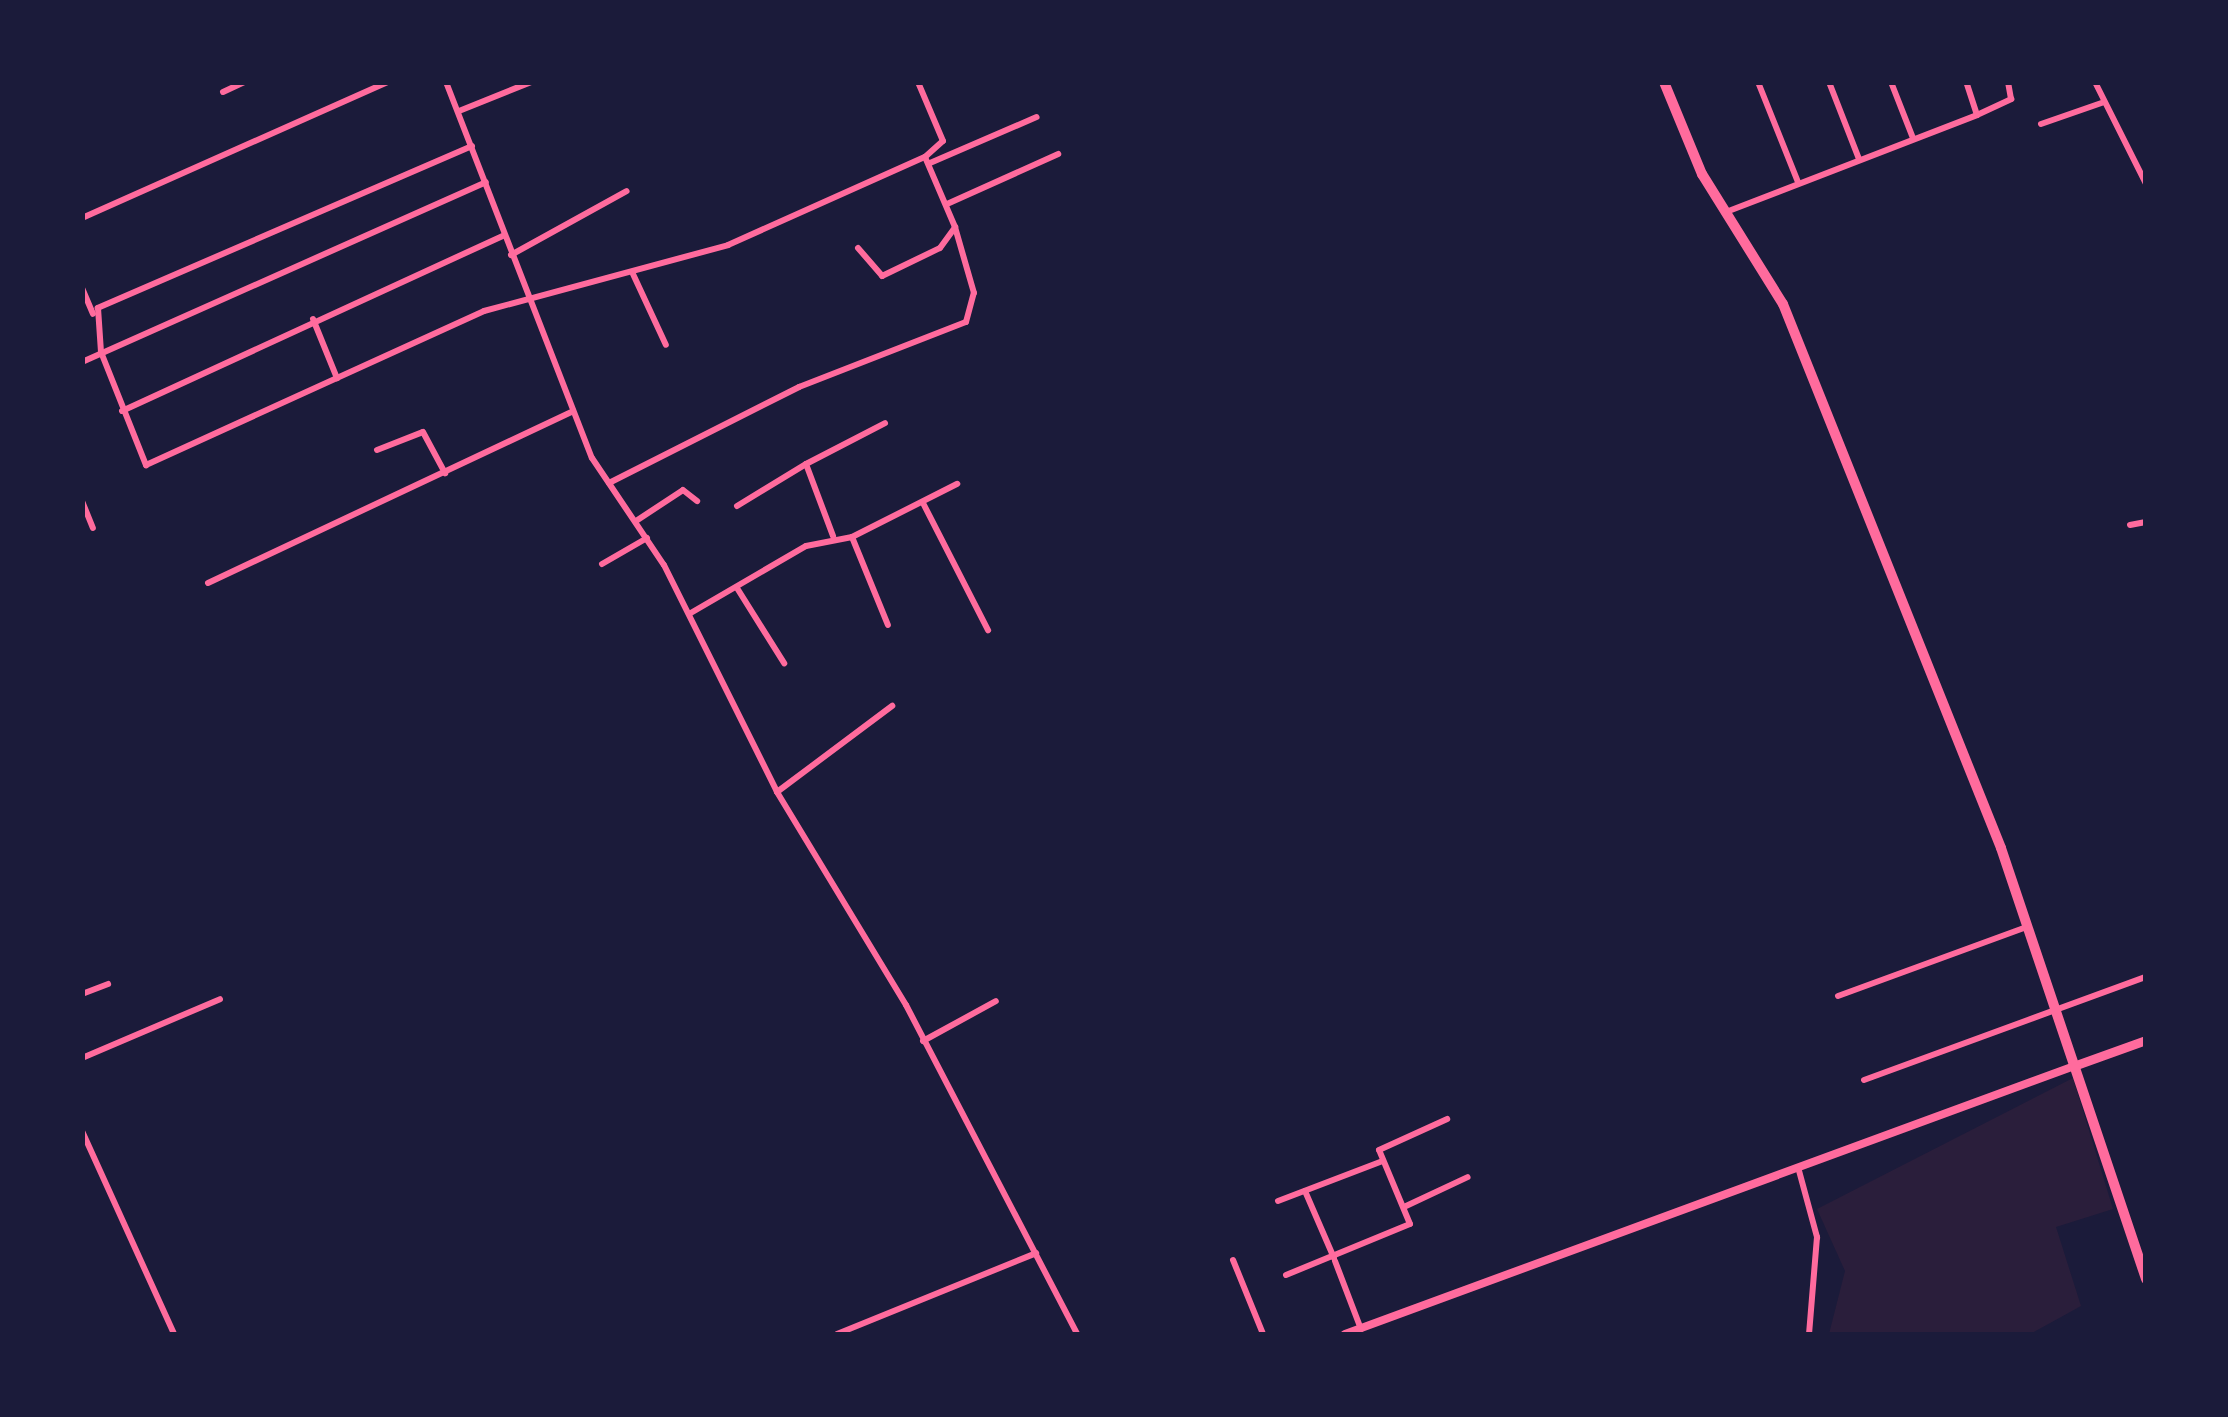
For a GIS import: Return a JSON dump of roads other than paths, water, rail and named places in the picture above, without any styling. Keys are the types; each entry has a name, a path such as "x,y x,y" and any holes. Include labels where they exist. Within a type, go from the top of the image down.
{"highway":[{"path":"1664,82 1726,212 1783,304 2030,925 2113,1167 2146,1279"}],"main road":[{"path":"2079,1064 2146,1040"}],"street":[{"path":"223,92 244,82"},
{"path":"82,218 388,82"},
{"path":"446,82 571,412 609,483 648,538 777,792 923,1041 1077,1334"},
{"path":"460,111 531,82"},
{"path":"918,82 943,142 928,160"},
{"path":"1758,82 1798,182"},
{"path":"1829,82 1859,159"},
{"path":"1890,82 1913,138"},
{"path":"1966,82 1977,115"},
{"path":"1726,212 2012,99 2008,82"},
{"path":"2096,82 2146,184"},
{"path":"2041,124 2104,102"},
{"path":"82,288 94,314 101,352 122,410 151,466 341,376 530,300 728,245 1037,117"},
{"path":"94,314 472,146"},
{"path":"947,204 1058,154"},
{"path":"609,483 799,387 966,322 974,293 947,204 928,160"},
{"path":"82,362 486,182"},
{"path":"511,255 627,191"},
{"path":"858,248 882,276 940,248 955,228"},
{"path":"122,410 317,317 503,236"},
{"path":"633,273 666,345"},
{"path":"317,317 341,376"},
{"path":"208,583 571,412"},
{"path":"738,506 806,464 885,423"},
{"path":"377,450 422,432 445,473"},
{"path":"806,464 833,536"},
{"path":"689,614 833,536 852,538 957,484"},
{"path":"636,522 683,490 696,501"},
{"path":"82,502 94,528"},
{"path":"923,503 988,630"},
{"path":"2130,525 2146,522"},
{"path":"602,564 648,538"},
{"path":"852,538 888,625"},
{"path":"737,588 784,663"},
{"path":"777,792 892,706"},
{"path":"1838,996 2030,925"},
{"path":"1864,1080 2146,977"},
{"path":"82,994 108,984"},
{"path":"82,1058 220,999"},
{"path":"923,1041 996,1001"},
{"path":"1306,1191 1335,1260 1354,1332 2079,1064"},
{"path":"1286,1276 1335,1260 1410,1224 1406,1206 1383,1161 1383,1147 1446,1120"},
{"path":"82,1132 174,1334"},
{"path":"1278,1201 1383,1161"},
{"path":"1795,1169 1817,1237 1810,1334"},
{"path":"1406,1206 1468,1177"},
{"path":"838,1334 1036,1253"},
{"path":"1233,1260 1263,1334"}]}
